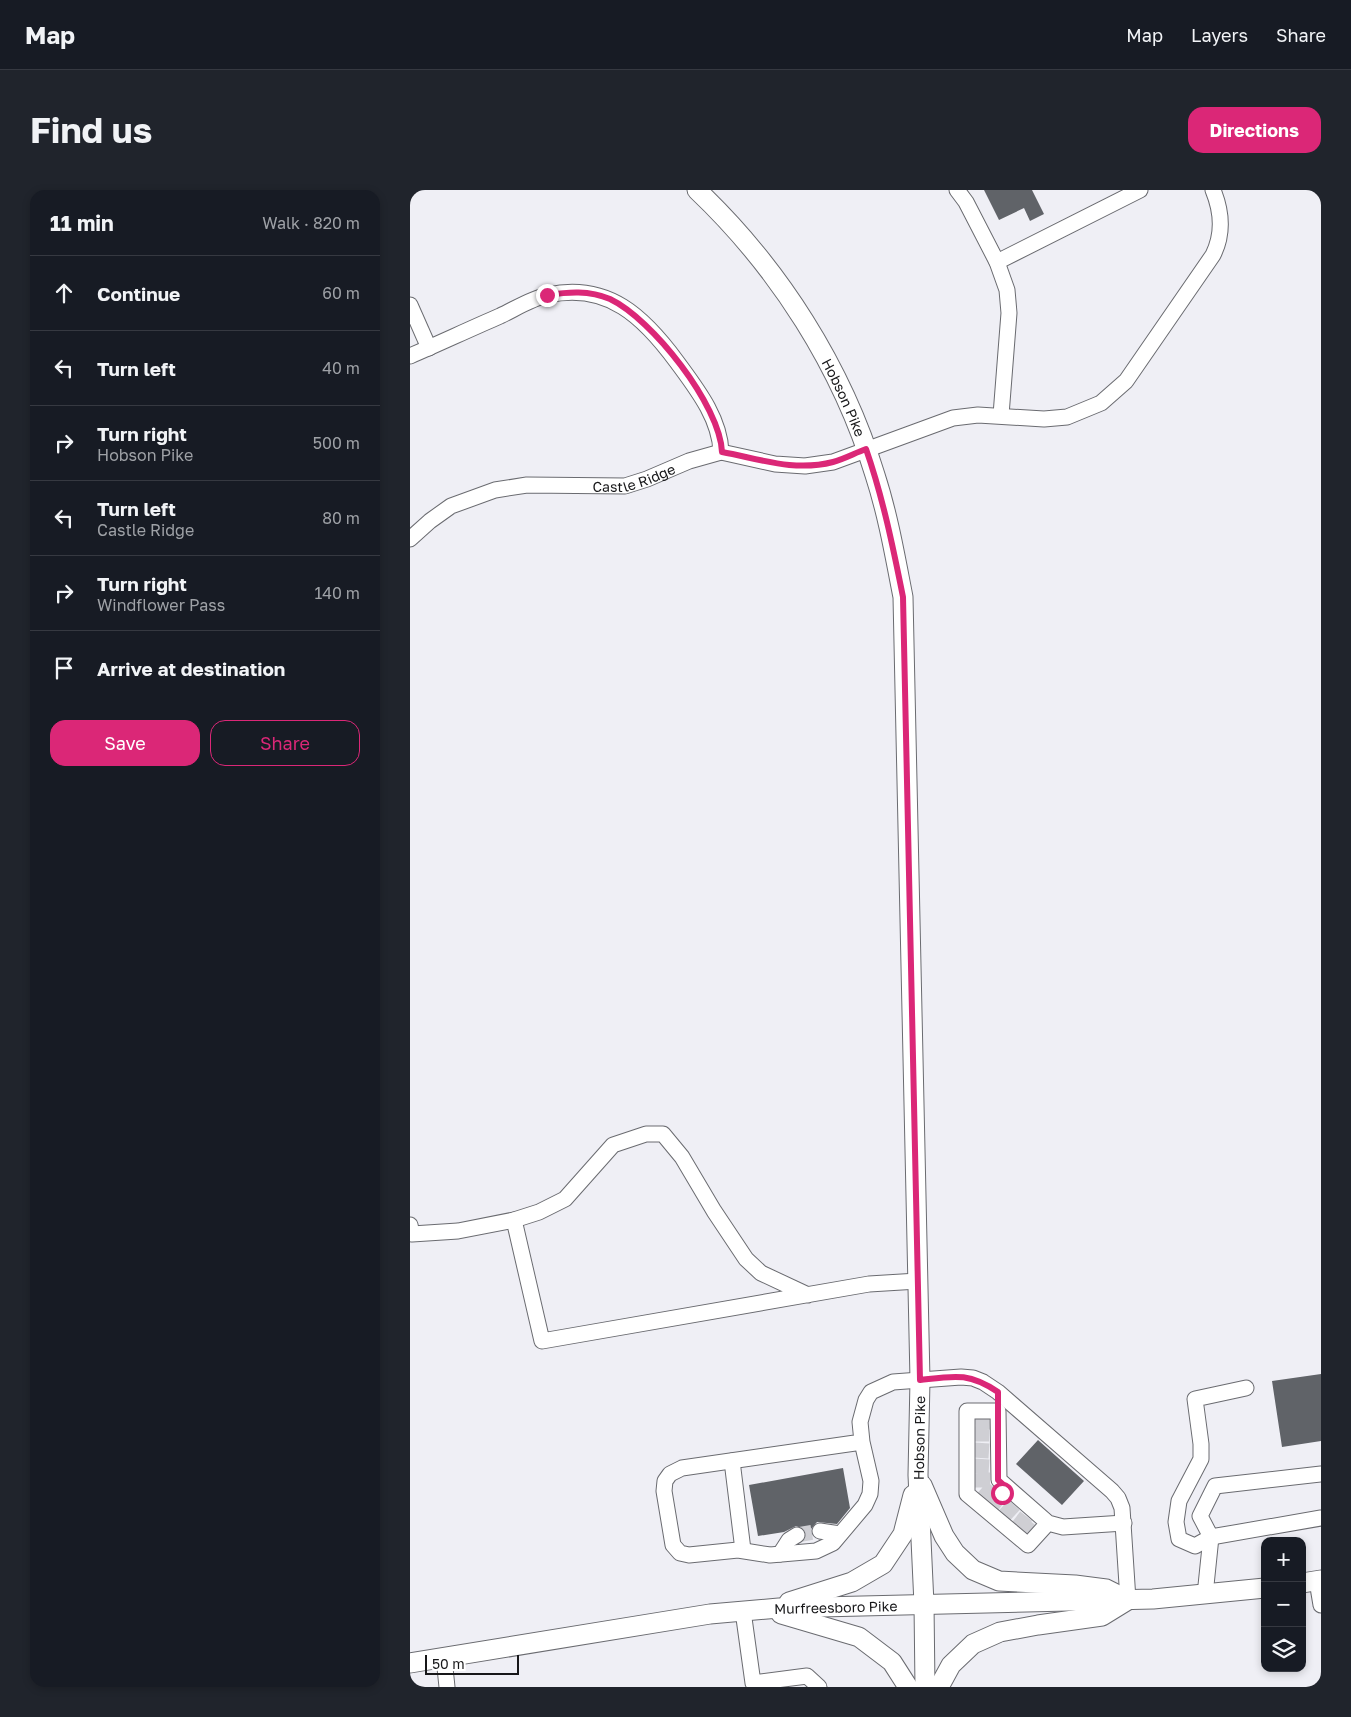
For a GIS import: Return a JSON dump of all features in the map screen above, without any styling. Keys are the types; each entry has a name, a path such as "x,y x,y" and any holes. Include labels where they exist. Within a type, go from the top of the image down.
{"main road":[{"name":"Hobson Pike","path":"697,190 739,232 778,280 836,377 856,422 875,475 889,527 903,597 920,1380 918,1475 924,1604 925,1687"},
{"path":"918,1475 944,1536 955,1553 973,1570 999,1581 1075,1585 1106,1589 1128,1600"},
{"path":"763,1610 852,1582 883,1564 903,1534 918,1475"},
{"name":"Murfreesboro Pike","path":"410,1663 710,1614 743,1611 924,1604 1128,1600 1206,1595 1261,1588"},
{"path":"939,1687 951,1665 973,1644 1000,1632 1102,1616 1128,1600"},
{"path":"763,1610 859,1637 892,1662 908,1687"}],"street":[{"path":"957,190 966,202 997,262 1007,290 1009,314 1002,415"},
{"path":"997,262 1140,190"},
{"name":"Castle Ridge","path":"410,539 451,506 495,490 527,485 625,486 695,459 722,452 775,464 805,466 833,462 953,418 1002,415 1044,419 1068,418 1101,403 1120,386 1141,359 1216,250 1220,232 1220,217 1213,190"},
{"path":"410,356 547,295 575,291 598,295 610,299 642,321 672,356 693,384 710,412 721,441 722,452"},
{"path":"410,305 429,348"},
{"path":"410,1225 412,1234 458,1230 514,1220 539,1212 565,1199 613,1145 646,1134 663,1134 682,1157 714,1211 746,1259 761,1274 808,1295"},
{"path":"514,1220 542,1341 869,1284 918,1281"},
{"path":"862,1442 682,1468 670,1474 665,1481 664,1491 673,1545 680,1553 689,1555 743,1550 770,1556 816,1551 833,1543 865,1505 870,1494 871,1481 862,1442 860,1422 866,1400 872,1392 893,1382 947,1377 973,1378 998,1392 1118,1498 1122,1508 1124,1524 1128,1600"},
{"path":"1246,1388 1195,1399 1201,1459 1179,1501 1176,1522 1179,1539 1195,1546 1211,1537 1321,1518"},
{"path":"998,1392 984,1426 982,1451 971,1473 968,1494 1002,1519 1028,1545 1037,1518"},
{"path":"984,1426 982,1451 997,1480 1037,1518 1063,1527 1124,1524"},
{"path":"732,1461 743,1550"},
{"path":"1206,1595 1211,1537 1200,1516 1215,1486 1321,1474"},
{"path":"820,1531 840,1534"},
{"path":"780,1554 789,1540 797,1535"},
{"path":"1314,1581 1321,1605"},
{"path":"743,1611 753,1686 775,1684 807,1676 813,1684"},
{"path":"444,1658 448,1687"}],"building":[{"path":"984,190 1032,190 1044,214 1030,221 1024,208 999,220"},
{"path":"1321,1374 1321,1441 1282,1447 1272,1381"},
{"path":"1038,1440 1084,1481 1062,1505 1016,1464"},
{"path":"843,1468 850,1508 837,1524 817,1522 811,1529 796,1526 784,1532 758,1536 749,1485"}],"tunnel":[{"path":"975,1423 990,1422"},
{"path":"975,1434 989,1434"},
{"path":"974,1450 989,1451"},
{"path":"974,1466 991,1467"},
{"path":"975,1480 991,1480"},
{"path":"983,1498 994,1486"},
{"path":"992,1506 1002,1493"},
{"path":"1004,1516 1015,1504"},
{"path":"1017,1528 1027,1515"},
{"path":"1025,1536 1036,1523"},
{"path":"797,1535 820,1531"}],"route":[{"path":"547,295 575,291 598,295 610,299 642,321 667,349 693,384 710,412 721,441 722,452 775,464 805,466 833,462 866,449 889,527 903,597 920,1380 947,1377 973,1378 998,1392 998,1480 1007,1488 1002,1493"}]}
